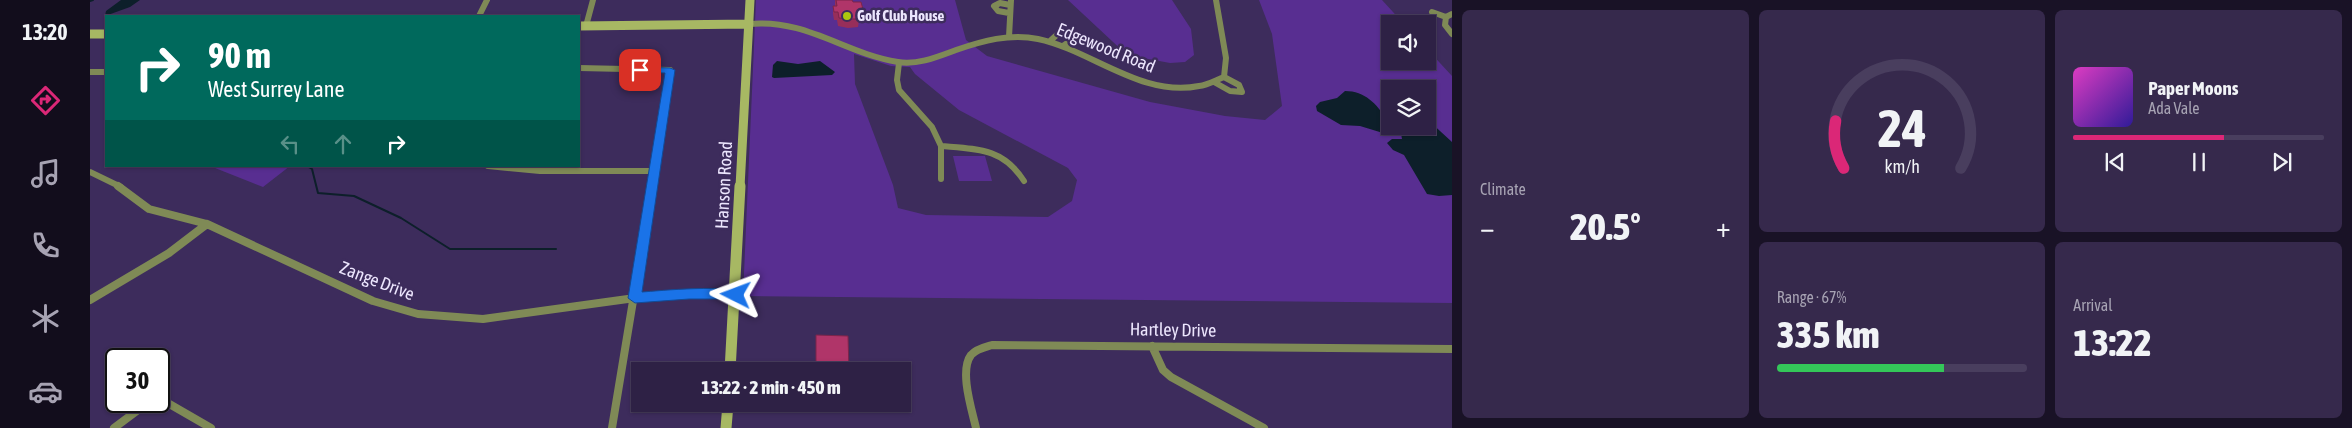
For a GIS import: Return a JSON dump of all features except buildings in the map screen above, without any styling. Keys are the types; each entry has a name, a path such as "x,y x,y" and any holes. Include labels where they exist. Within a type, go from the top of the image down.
{"street":[{"path":"480,15 487,0"},
{"path":"593,0 582,26 772,23 792,26 899,62 897,80 899,90 932,127 941,146 941,179"},
{"name":"Hanson Road","path":"731,362 736,295 750,0"},
{"path":"1214,82 1230,91 1242,92 1244,90 1224,77 1226,58 1216,0"},
{"path":"1009,13 998,11 994,6 1000,3 1011,2 1009,37"},
{"path":"1432,12 1449,16 1445,25 1452,34"},
{"path":"1050,41 1060,32 1071,34 1073,39 1063,46"},
{"path":"90,34 105,34"},
{"name":"Edgewood Road","path":"899,62 934,60 960,49 1009,37 1050,41 1157,86 1194,88 1224,77"},
{"path":"580,68 670,70 635,298 612,428"},
{"path":"90,72 105,72"},
{"path":"941,146 997,153 1017,168 1024,181"},
{"path":"498,167 540,171 654,171"},
{"name":"Zange Drive","path":"90,172 121,188 149,209 207,224 379,304 418,314 483,319 635,298 689,294 736,295"},
{"path":"90,300 169,253 207,224"},
{"name":"Hartley Drive","path":"976,428 966,367 970,355 983,347 1003,344 1452,349"},
{"path":"1152,346 1163,370 1170,377 1264,428"},
{"path":"170,404 211,428"},
{"path":"726,428 727,412"},
{"path":"114,428 134,413"}],"shaded area":[{"path":"756,0 955,0 966,40 987,56 1150,102 1225,116 1265,120 1282,106 1272,34 1259,0 1382,0 1396,15 1381,15 1381,70 1436,70 1436,59 1452,76 1452,303 743,296","holes":["854,54 891,66 910,67 915,74 959,110 1068,168 1077,180 1072,201 1048,217 926,215 898,208 893,185 855,84"]},
{"path":"1068,0 1172,0 1191,29 1194,55 1185,62 1170,63 1127,55"},
{"path":"953,156 985,156 992,181 959,181"},
{"path":"213,167 289,167 263,187"}],"water":[{"path":"121,0 140,0 130,7 108,15 105,15 106,11"},
{"path":"777,61 798,64 820,61 835,72 832,75 774,78 772,77 773,65"},
{"path":"1345,91 1359,93 1370,99 1381,112 1381,132 1360,126 1341,125 1317,111 1316,106 1320,102 1337,98"},
{"path":"1436,127 1452,142 1452,195 1439,196 1427,194 1404,155 1393,150 1387,143 1392,139 1402,139 1401,135 1436,135"}],"waterway":[{"path":"309,167 312,169 318,193 354,196 401,218 450,249 556,249"}],"place":[{"name":"Golf Club House","path":"847,16"}],"route":[{"path":"640,70 670,70 635,298 689,294 736,295"}]}
